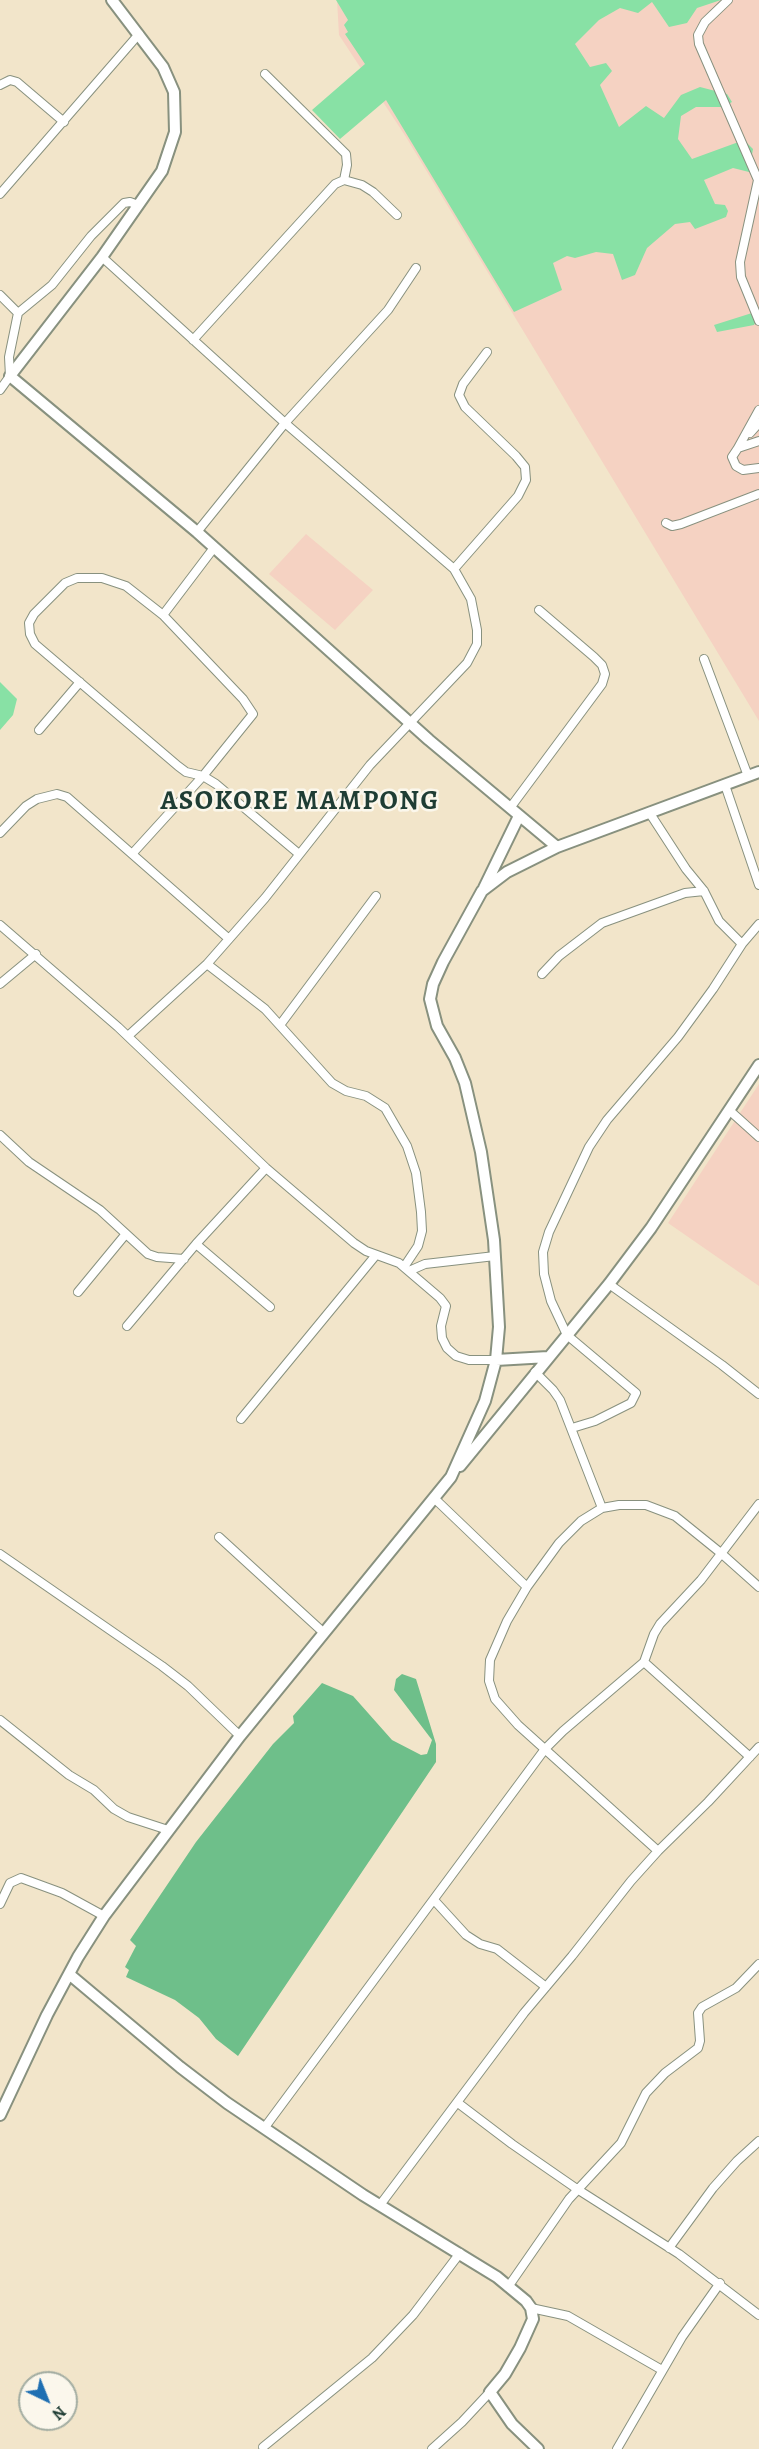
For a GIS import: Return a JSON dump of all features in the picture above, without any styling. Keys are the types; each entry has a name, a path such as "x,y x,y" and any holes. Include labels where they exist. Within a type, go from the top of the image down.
{"street":[{"path":"0,390 102,257 162,171 175,132 174,92 163,67 112,0"},
{"path":"728,0 718,8 698,35 758,180 740,262 741,277 759,321"},
{"path":"0,194 139,34"},
{"path":"266,74 346,154 347,165 344,180"},
{"path":"0,85 10,80 17,82 64,122"},
{"path":"193,340 335,184 344,180 362,185 373,192 397,215"},
{"path":"18,313 28,308 52,285 92,236 123,203 130,202 138,205"},
{"path":"102,257 285,423 454,569 471,599 477,644 467,663 370,765 207,964 128,1036"},
{"path":"196,532 285,423 388,310 416,268"},
{"path":"0,295 18,313"},
{"path":"18,313 9,357 10,376 196,532 411,724 557,847"},
{"path":"454,569 518,496 526,480 525,467 465,407 459,395 463,384 487,352"},
{"path":"759,410 732,458 736,466 742,470 759,468"},
{"path":"738,448 759,423"},
{"path":"738,448 759,441"},
{"path":"666,523 672,526 681,524 759,494"},
{"path":"163,615 213,549"},
{"path":"132,854 203,776 253,714 243,699 163,615 116,581 88,577 76,578 65,583 34,614 29,623 30,634 35,644 178,766 186,772 203,776 216,784 299,854"},
{"path":"510,808 602,684 605,674 602,665 594,657 539,610"},
{"path":"704,659 748,776"},
{"path":"39,730 80,682"},
{"path":"482,891 507,872 557,847 759,772"},
{"path":"724,785 759,885"},
{"path":"0,833 26,806 37,799 57,794 68,797 229,939"},
{"path":"649,813 686,869 704,891 719,921 742,944"},
{"path":"451,1477 485,1401 496,1360 499,1327 495,1256 481,1152 465,1083 455,1058 437,1026 431,1011 430,999 433,984 443,963 519,816"},
{"path":"542,974 566,951 602,923 685,893 704,891"},
{"path":"280,1025 376,896"},
{"path":"572,1428 631,1403 636,1393 567,1335 551,1301 544,1274 543,1252 549,1232 589,1147 607,1120 685,1027 742,944 759,924"},
{"path":"0,925 128,1036 266,1168 354,1243 406,1268 444,1302 446,1306 441,1326 442,1338 447,1348 456,1356 469,1360 548,1357"},
{"path":"0,984 36,954"},
{"path":"207,964 265,1009 332,1083 346,1091 366,1096 385,1108 407,1146 416,1173 422,1231 406,1268"},
{"path":"0,2115 47,2015 104,1916 240,1736 609,1284 651,1228 759,1065"},
{"path":"729,1110 759,1137"},
{"path":"0,1135 29,1162 100,1210 148,1254 184,1259"},
{"path":"127,1326 196,1244 266,1168"},
{"path":"78,1292 126,1235"},
{"path":"196,1244 270,1307"},
{"path":"241,1419 376,1255"},
{"path":"406,1268 495,1256"},
{"path":"609,1284 758,1391"},
{"path":"535,1372 560,1400 602,1508"},
{"path":"434,1498 527,1587"},
{"path":"265,2127 545,1749 644,1662 660,1624 722,1554 759,1504"},
{"path":"658,1851 518,1725 495,1699 489,1681 490,1660 507,1621 527,1587 559,1543 581,1521 602,1508 619,1505 646,1505 675,1516 759,1587"},
{"path":"219,1537 324,1633"},
{"path":"0,1554 171,1673 211,1706 240,1736"},
{"path":"644,1662 750,1757"},
{"path":"0,1720 69,1774 94,1790 114,1809 128,1817 168,1830"},
{"path":"380,2205 546,1987 658,1851 759,1747"},
{"path":"0,1904 10,1883 21,1878 62,1893 104,1916"},
{"path":"434,1900 466,1935 480,1944 497,1949 546,1987"},
{"path":"508,2287 577,2189 621,2143 646,2093 698,2048 700,2040 698,2013 702,2007 736,1988 759,1964"},
{"path":"69,1974 180,2067 227,2103 380,2205 460,2253 508,2287 531,2308 568,2316 662,2370"},
{"path":"458,2103 512,2144 669,2248 758,2311"},
{"path":"669,2248 713,2188 759,2141"},
{"path":"263,2447 372,2358 413,2315 460,2253"},
{"path":"617,2449 662,2370 720,2283"},
{"path":"432,2449 490,2392 505,2374 533,2319 531,2308"},
{"path":"490,2392 499,2409 538,2449"}],"shaded area":[{"path":"337,0 759,0 759,721 406,137 339,35"},
{"path":"306,534 373,590 335,630 269,574"},
{"path":"759,1084 759,1286 668,1223"}],"green space":[{"path":"336,0 721,0 697,8 687,23 669,27 652,2 638,13 620,8 599,20 575,44 590,67 606,63 612,71 600,85 619,127 646,106 664,118 681,95 700,87 727,94 732,102 723,107 696,107 681,116 678,139 692,159 744,140 753,149 749,172 733,168 704,180 715,204 725,205 728,211 726,217 695,229 690,222 675,224 647,248 635,275 622,280 613,254 596,252 575,258 567,256 553,263 562,290 514,312 386,100 340,139 312,110 365,64 345,34 348,32 344,25 348,20"},
{"path":"752,313 756,321 754,325 717,332 714,325"},
{"path":"0,682 17,699 13,715 0,730"},
{"path":"402,1674 416,1679 436,1744 436,1762 238,2056 216,2039 199,2018 175,2000 126,1977 129,1970 125,1967 136,1946 130,1940 196,1842 273,1744 294,1723 293,1716 322,1683 353,1696 392,1740 421,1755 427,1754 432,1740 394,1690 396,1679"}],"district":[{"name":"ASOKORE MAMPONG","path":"300,802"}]}
